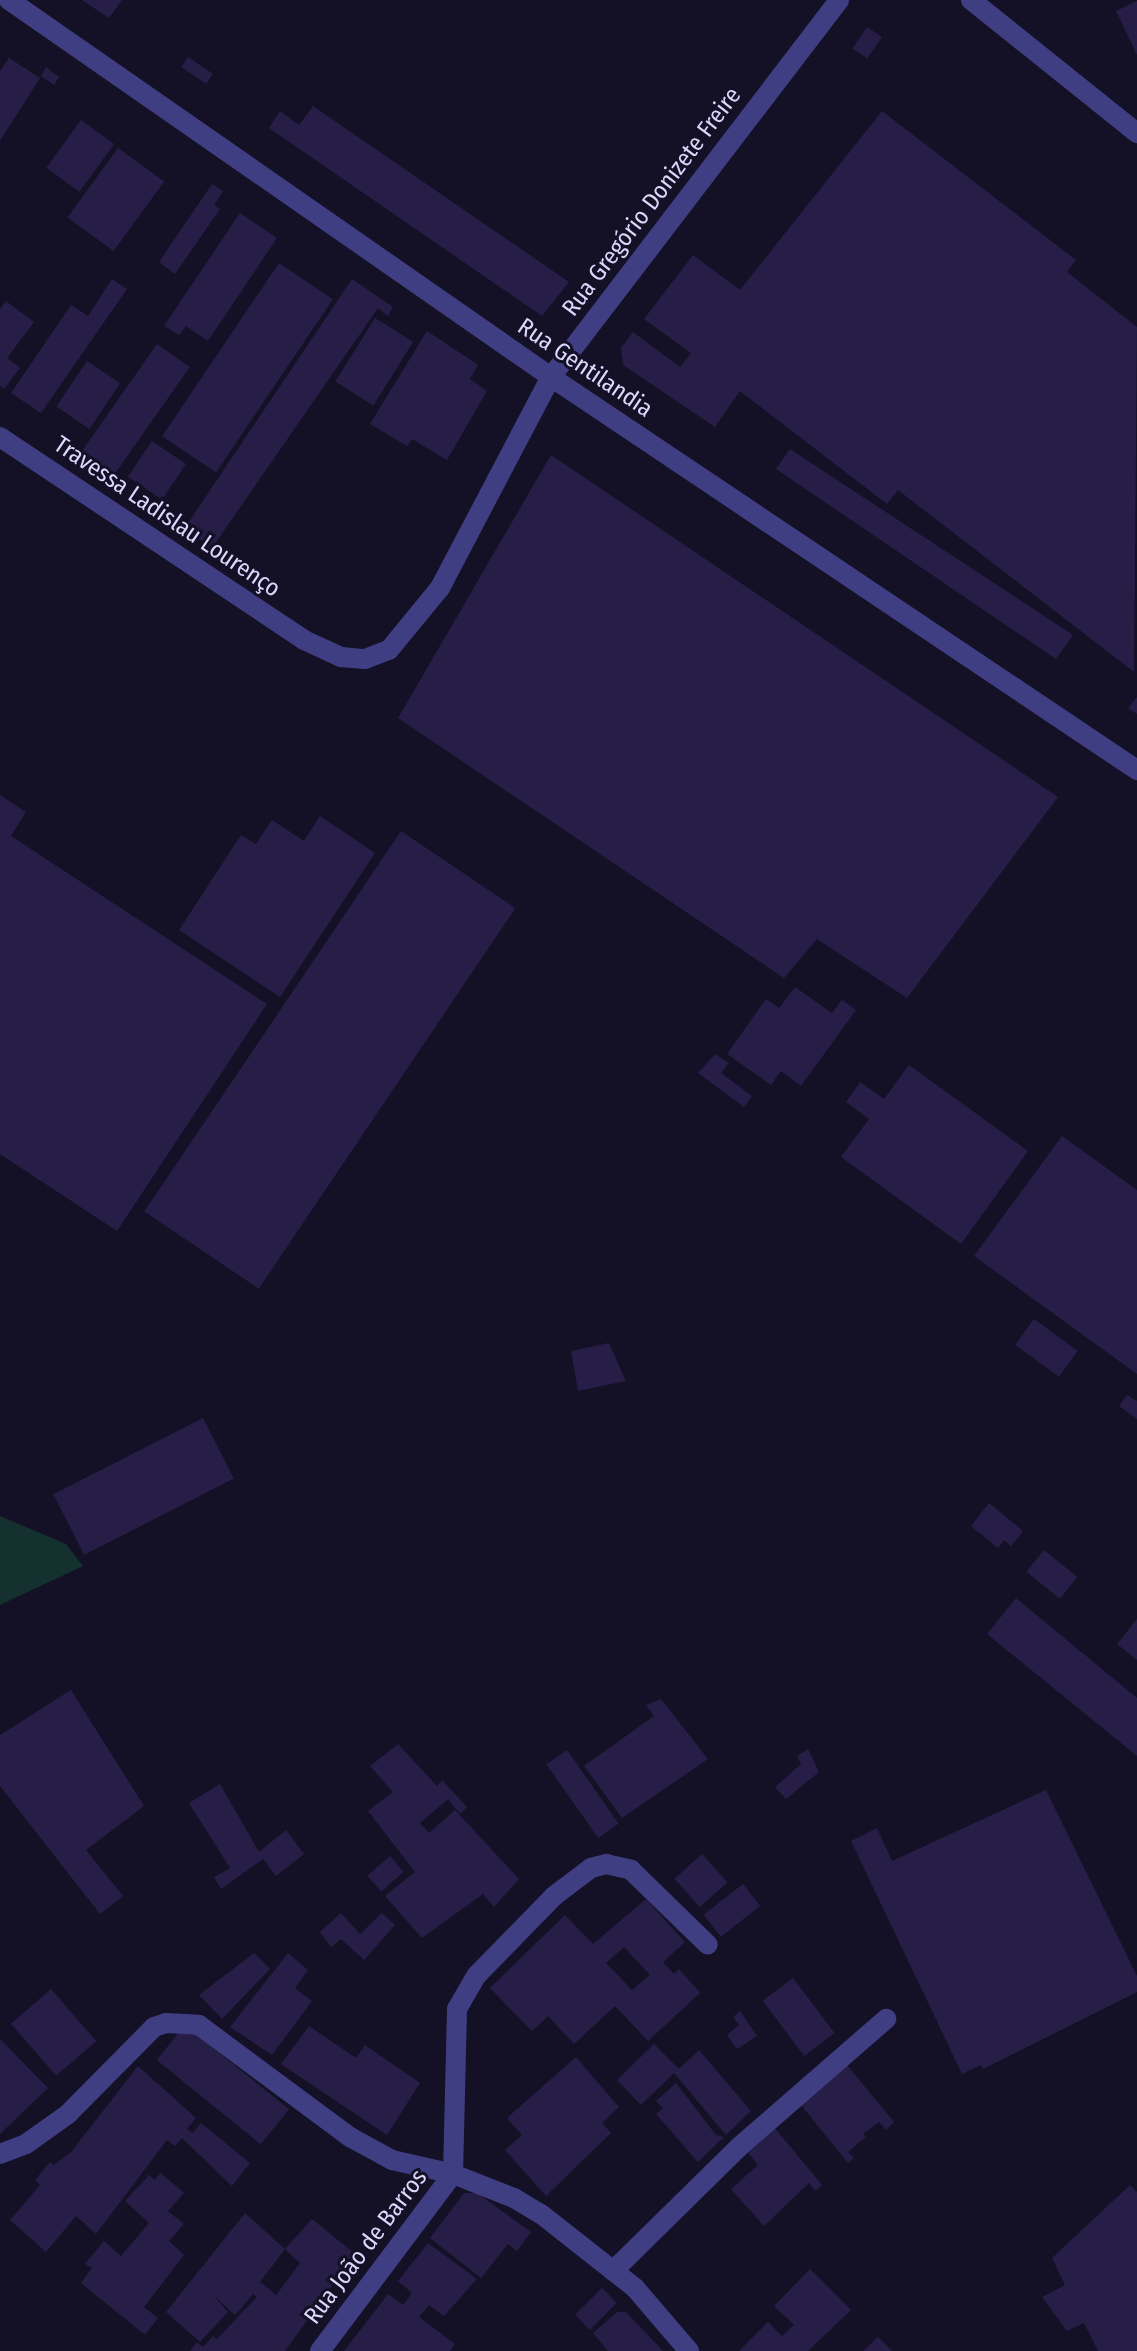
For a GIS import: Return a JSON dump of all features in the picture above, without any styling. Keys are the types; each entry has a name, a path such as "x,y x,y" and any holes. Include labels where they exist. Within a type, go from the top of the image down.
{"street":[{"name":"Rua Gentilandia","path":"9,0 551,377 1137,770"},
{"name":"Rua Gregório Donizete Freire","path":"304,640 341,657 365,659 389,650 440,588 551,377 839,0"},
{"path":"971,0 1137,133"},
{"name":"Travessa Ladislau Lourenço","path":"0,437 304,640"},
{"path":"453,2174 457,2009 477,1975 554,1896 591,1868 606,1864 631,1870 708,1945"},
{"path":"613,2271 740,2146 886,2019"},
{"path":"0,2154 26,2144 68,2114 154,2027 166,2023 199,2025 350,2137 415,2168 453,2174 514,2198 613,2271 689,2351"},
{"name":"Rua João de Barros","path":"320,2351 453,2174"}],"green space":[{"path":"0,1516 66,1544 83,1566 0,1605"}],"building":[{"path":"82,0 122,0 109,18"},
{"path":"1137,1 1137,55 1116,11"},
{"path":"867,27 882,37 867,59 852,49"},
{"path":"188,57 213,74 206,84 181,67"},
{"path":"9,58 40,78 0,141 0,71"},
{"path":"46,67 59,77 54,85 41,76"},
{"path":"313,106 569,282 542,316 269,128 280,111 299,125"},
{"path":"882,111 1076,260 1067,272 1137,327 1134,672 898,490 887,504 740,391 715,427 623,365 621,348 633,332 680,367 691,353 644,319 693,255 740,290"},
{"path":"81,120 114,144 79,192 46,168"},
{"path":"118,148 164,182 114,251 67,218"},
{"path":"212,184 223,191 214,205 220,209 175,274 159,262"},
{"path":"240,213 277,238 208,341 186,326 179,335 164,326"},
{"path":"279,263 333,299 216,473 162,436"},
{"path":"112,279 127,289 41,413 11,393 71,305 88,316"},
{"path":"352,279 393,307 388,316 378,308 212,548 184,529"},
{"path":"6,301 34,322 7,358 20,368 4,389 0,386 0,309"},
{"path":"375,318 413,342 373,405 335,382"},
{"path":"427,331 478,365 470,379 487,391 447,460 412,439 407,446 370,424"},
{"path":"157,344 190,367 109,482 77,459"},
{"path":"87,361 120,383 89,429 56,407"},
{"path":"152,441 186,464 162,500 128,477"},
{"path":"790,449 1073,635 1056,659 776,469"},
{"path":"551,455 1058,797 907,998 817,939 784,978 398,718"},
{"path":"1137,697 1137,714 1128,708"},
{"path":"0,795 26,812 11,836 267,1004 117,1231 0,1154"},
{"path":"320,816 375,853 280,997 179,930 241,835 256,844 272,820 304,841"},
{"path":"401,831 515,908 259,1289 144,1212"},
{"path":"795,987 832,1013 842,1000 856,1010 801,1086 781,1071 771,1085 727,1054 766,999 779,1008"},
{"path":"715,1054 729,1063 721,1073 752,1096 744,1107 698,1073"},
{"path":"909,1065 1028,1151 961,1244 841,1157 869,1119 846,1102 860,1082 884,1099"},
{"path":"1062,1136 1137,1190 1137,1374 974,1256"},
{"path":"1034,1319 1078,1351 1059,1377 1015,1345"},
{"path":"609,1343 626,1381 578,1391 571,1351"},
{"path":"1127,1395 1137,1401 1137,1419 1119,1406"},
{"path":"203,1418 234,1479 84,1555 53,1494"},
{"path":"989,1503 1023,1531 1011,1546 1004,1540 998,1548 971,1526"},
{"path":"1044,1550 1077,1577 1060,1599 1026,1572"},
{"path":"1016,1598 1137,1698 1137,1756 987,1634"},
{"path":"1137,1619 1137,1660 1117,1644"},
{"path":"71,1690 144,1806 86,1850 123,1896 100,1914 0,1786 0,1735"},
{"path":"661,1699 708,1759 622,1818 584,1766 654,1716 646,1705"},
{"path":"398,1744 437,1786 442,1780 467,1807 460,1814 448,1799 420,1823 429,1833 455,1810 519,1879 494,1907 483,1894 422,1938 385,1896 415,1872 368,1811 393,1792 370,1766"},
{"path":"808,1749 819,1772 786,1799 775,1787 801,1764 797,1756"},
{"path":"567,1750 619,1824 598,1838 547,1764"},
{"path":"220,1784 259,1852 286,1830 304,1854 276,1876 263,1859 221,1889 214,1877 230,1868 189,1803"},
{"path":"1046,1790 1137,1976 1137,1992 983,2069 981,2065 962,2074 851,1841 877,1828 892,1861"},
{"path":"702,1854 727,1882 700,1907 675,1879"},
{"path":"390,1856 404,1872 381,1892 367,1876"},
{"path":"743,1884 760,1906 721,1937 704,1915"},
{"path":"646,1899 685,1942 663,1962 674,1974 679,1969 700,1993 648,2041 615,2006 574,2044 548,2016 532,2031 490,1988 565,1915 593,1944","holes":["624,1947 650,1975 632,1990 606,1963"]},
{"path":"341,1913 360,1934 382,1913 395,1925 364,1960 341,1939 331,1947 320,1932"},
{"path":"254,1953 270,1969 222,2019 199,1995"},
{"path":"288,1953 308,1970 295,1988 312,2001 272,2055 230,2027"},
{"path":"793,1978 835,2033 804,2056 763,2001"},
{"path":"51,1989 96,2041 56,2076 11,2024"},
{"path":"740,2011 757,2036 737,2049 727,2035 739,2025 733,2017"},
{"path":"185,2025 289,2109 261,2144 157,2060"},
{"path":"309,2026 356,2058 365,2045 420,2083 387,2135 281,2064"},
{"path":"0,2039 48,2088 0,2134"},
{"path":"654,2044 679,2069 699,2050 751,2111 726,2135 674,2073 641,2105 617,2080"},
{"path":"576,2057 619,2107 602,2123 611,2133 546,2196 505,2150 522,2135 507,2118"},
{"path":"847,2065 894,2122 886,2130 879,2122 863,2134 866,2137 848,2152 854,2158 848,2163 801,2105"},
{"path":"138,2066 196,2118 187,2129 193,2133 201,2123 250,2163 232,2186 182,2138 175,2146 167,2140 96,2234 76,2216 46,2252 10,2220 40,2185 35,2180 50,2162 54,2165 71,2152"},
{"path":"676,2083 716,2135 724,2137 698,2162 656,2114 663,2108 656,2101"},
{"path":"774,2127 822,2185 815,2191 809,2183 764,2226 731,2189 758,2165 746,2150"},
{"path":"161,2173 184,2193 168,2211 184,2224 169,2241 184,2255 144,2307 158,2318 145,2335 81,2283 92,2268 85,2264 104,2241 121,2256 149,2223 125,2201 149,2175 154,2180"},
{"path":"1130,2185 1137,2192 1137,2351 1098,2351 1084,2323 1067,2331 1042,2297 1065,2285 1052,2258"},
{"path":"464,2193 477,2193 531,2232 517,2251 508,2244 481,2278 430,2238"},
{"path":"245,2213 285,2249 312,2219 355,2254 285,2351 190,2351 197,2342 203,2347 213,2336 217,2339 257,2297 253,2294 235,2315 213,2295 228,2312 200,2342 166,2312","holes":["285,2249 300,2263 276,2295 260,2282"]},
{"path":"428,2243 477,2279 444,2316 429,2305 419,2317 455,2344 450,2351 344,2351 388,2294 403,2305 412,2293 398,2281"},
{"path":"810,2269 851,2310 808,2351 739,2351 768,2322 782,2336 794,2325 774,2306"},
{"path":"602,2288 617,2303 590,2330 575,2315"},
{"path":"617,2312 626,2312 663,2351 608,2351 593,2333"},
{"path":"878,2337 892,2351 863,2351"}]}
